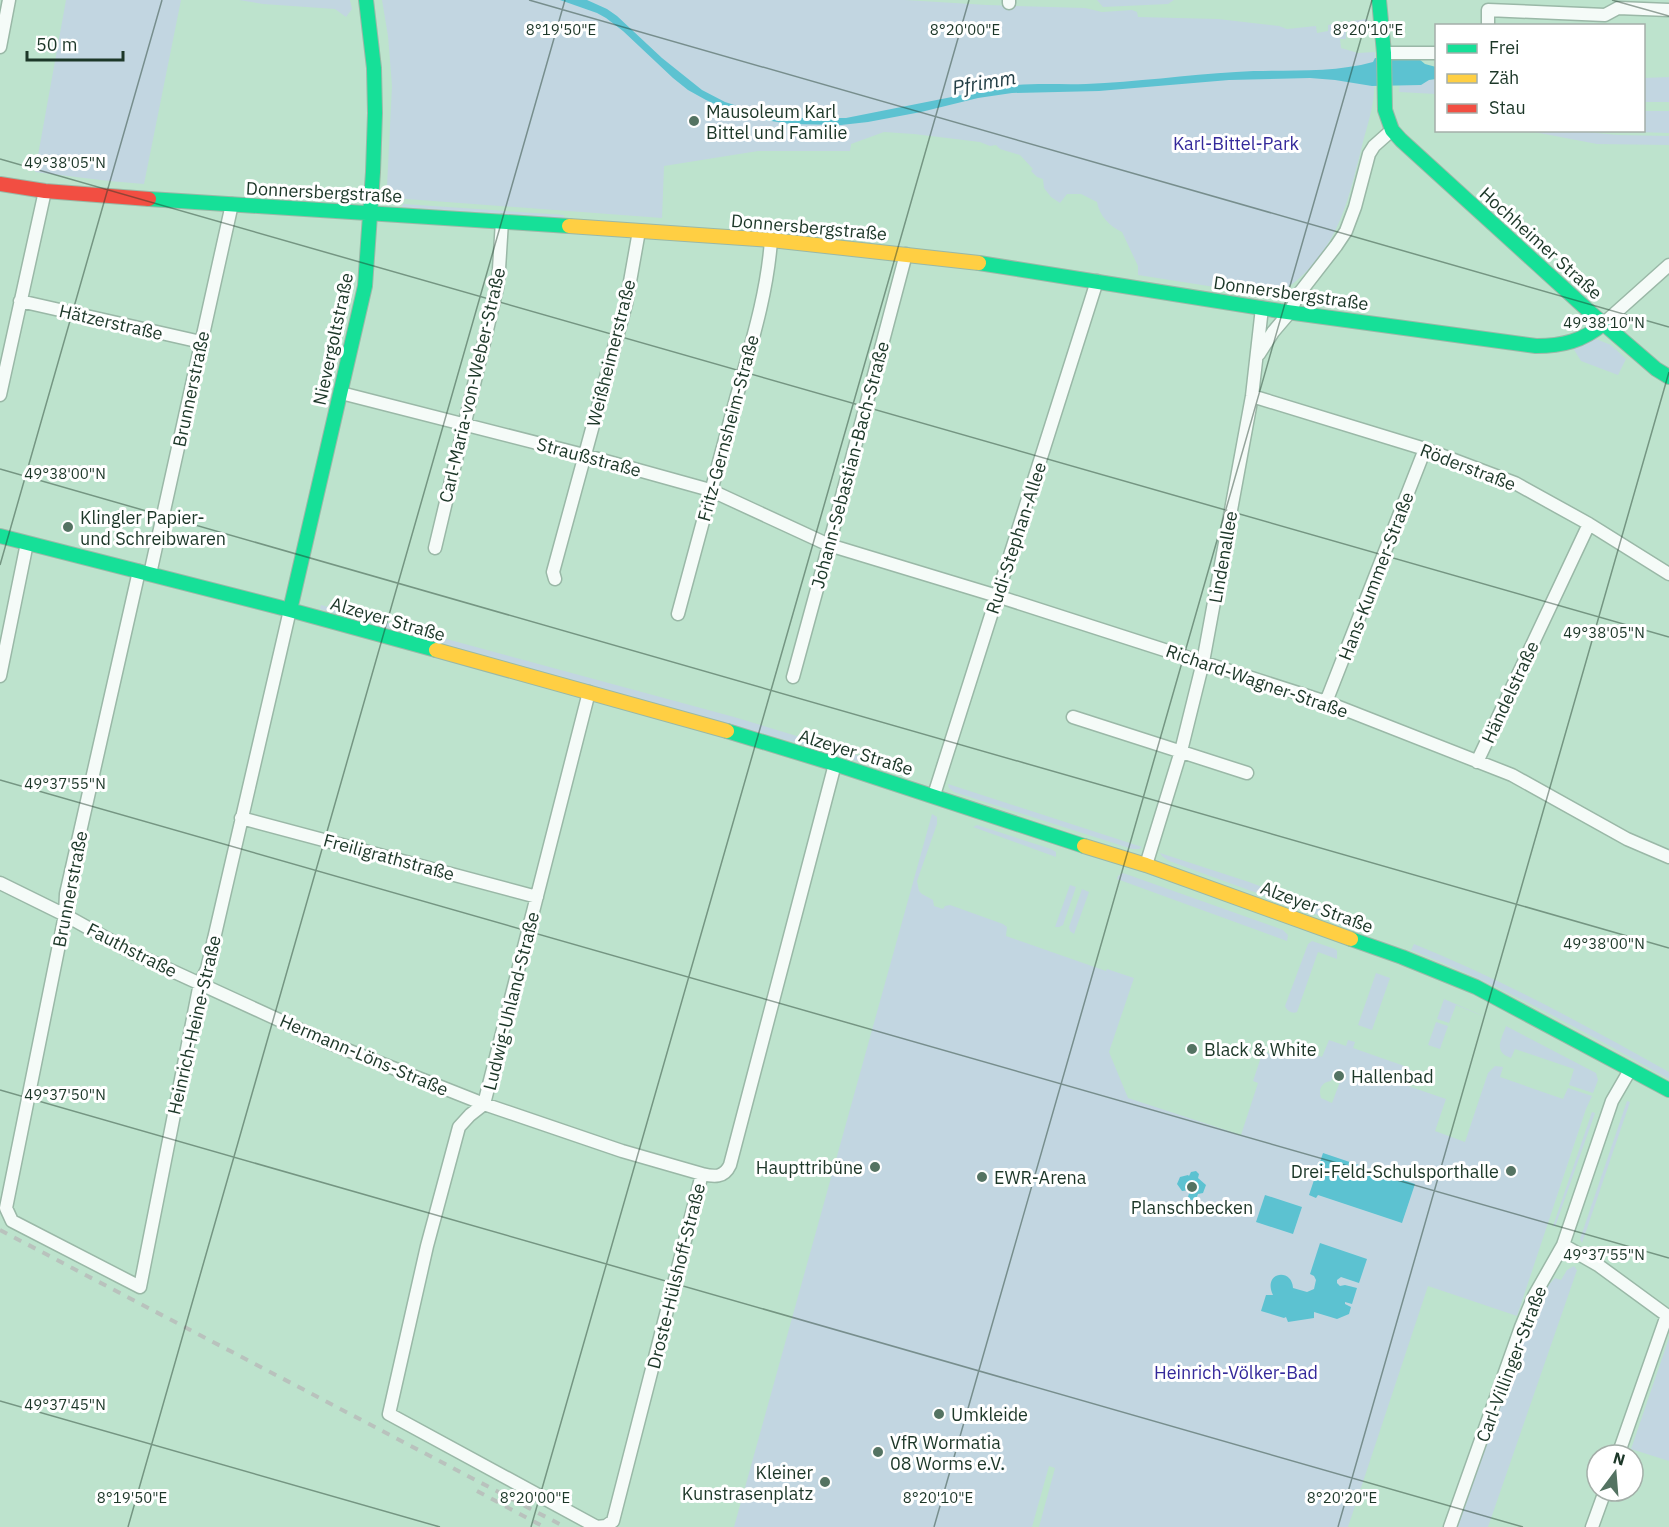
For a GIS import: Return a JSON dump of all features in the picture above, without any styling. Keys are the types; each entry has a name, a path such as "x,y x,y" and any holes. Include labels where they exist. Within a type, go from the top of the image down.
{"street":[{"path":"0,47 9,0"},
{"name":"Nievergoltstraße","path":"290,610 364,292 371,213 375,89 366,0"},
{"path":"1379,0 1384,54 1385,110 1392,130"},
{"path":"1488,24 1488,10 1605,15 1618,8 1669,10"},
{"path":"1384,54 1435,53"},
{"name":"Lindenallee","path":"1256,361 1264,345 1290,312 1298,295 1346,231 1369,154 1374,146 1392,130"},
{"name":"Hochheimer Straße","path":"1392,130 1604,324 1656,369 1669,377"},
{"name":"Donnersbergstraße","path":"0,184 45,190 232,204 771,240 906,254 1097,281 1262,308 1524,344 1565,345 1584,338 1604,324"},
{"path":"0,395 45,190"},
{"name":"Brunnerstraße","path":"6,1208 65,915 66,894 201,342 232,204"},
{"name":"Carl-Maria-von-Weber-Straße","path":"435,548 497,288 502,221"},
{"name":"Weißheimerstraße","path":"555,579 553,572 626,304 639,231"},
{"name":"Fritz-Gernsheim-Straße","path":"678,614 759,317 771,240"},
{"name":"Johann-Sebastian-Bach-Straße","path":"793,677 906,254"},
{"path":"1604,324 1669,265"},
{"name":"Rudi-Stephan-Allee","path":"934,795 1097,281"},
{"name":"Hätzerstraße","path":"20,301 201,342"},
{"name":"Lindenallee","path":"1146,865 1181,751 1203,662 1252,396 1262,308"},
{"name":"Straußstraße","path":"341,393 584,455 710,490 829,545"},
{"name":"Röderstraße","path":"1252,396 1425,449 1515,483 1589,524 1669,574"},
{"name":"Hans-Kummer-Straße","path":"1326,702 1425,449"},
{"name":"Händelstraße","path":"1477,762 1589,524"},
{"name":"Alzeyer Straße","path":"0,536 290,610 732,732 934,795 1146,865 1402,957 1476,987 1669,1090"},
{"path":"0,676 27,543"},
{"name":"Richard-Wagner-Straße","path":"829,545 997,596 1326,702 1512,775 1627,838 1669,857"},
{"name":"Heinrich-Heine-Straße","path":"6,1208 12,1221 140,1287 200,983 207,969 290,610"},
{"name":"Ludwig-Uhland-Straße","path":"475,1460 389,1414 427,1246 459,1127 484,1104 589,692"},
{"path":"1074,717 1247,772"},
{"name":"Droste-Hülshoff-Straße","path":"475,1460 591,1525 601,1527 613,1521 702,1174 718,1176 726,1172 730,1165 836,764"},
{"name":"Freiligrathstraße","path":"241,818 537,897"},
{"name":"Fauthstraße","path":"0,883 65,915 133,953 200,983"},
{"name":"Hermann-Löns-Straße","path":"200,983 327,1042 484,1104 622,1151 702,1174"},
{"name":"Carl-Villinger-Straße","path":"1450,1527 1521,1327 1534,1296 1563,1245 1612,1101 1630,1070"},
{"path":"1563,1245 1598,1265 1668,1316 1622,1443"},
{"path":"1593,1527 1601,1503"}],"green space":[{"path":"66,0 181,0 144,184 35,172"},
{"path":"239,0 350,0 352,9 346,17 335,9"},
{"name":"Karl-Bittel-Park","path":"382,0 905,0 1085,8 1102,12 1132,10 1137,12 1138,17 1218,19 1279,26 1287,29 1316,26 1317,33 1328,31 1328,25 1366,19 1372,25 1346,30 1346,39 1340,39 1341,48 1358,53 1375,52 1374,93 1371,113 1349,196 1329,242 1320,256 1298,279 1284,289 1266,295 1138,275 1138,266 1122,232 1106,220 1097,202 1081,194 1067,194 1060,203 1051,197 1044,188 1043,179 1031,171 1033,169 1020,155 1000,149 996,145 914,134 884,132 851,144 850,151 758,151 664,166 662,218 393,198 391,196 393,193 389,192 387,186 392,86 388,36"},
{"path":"1097,0 1174,0 1168,4 1103,7"},
{"path":"1669,77 1669,102 1645,102 1645,78"},
{"path":"1435,79 1435,94 1399,92 1400,84"},
{"path":"1645,111 1669,111 1669,133 1637,132 1645,132"},
{"path":"1534,132 1669,136 1669,145 1597,144"},
{"path":"403,204 564,215 564,218 402,207"},
{"path":"1596,339 1611,345 1626,359 1618,375 1581,361 1573,348"},
{"path":"321,605 734,717 813,741 811,747 320,609"},
{"path":"821,744 872,760 871,765 819,750"},
{"path":"948,784 1142,847 1132,849 954,792"},
{"name":"Heinrich-Völker-Bad","path":"932,814 937,817 937,824 917,881 919,891 933,900 934,906 943,909 950,905 1003,924 1007,927 1006,936 1106,971 1107,969 1134,978 1109,1052 1128,1098 1241,1135 1258,1083 1253,1081 1263,1051 1278,1057 1282,1043 1322,1057 1329,1040 1346,1046 1348,1040 1355,1042 1353,1048 1410,1068 1405,1085 1446,1099 1435,1131 1465,1142 1488,1073 1495,1066 1503,1067 1500,1077 1563,1099 1568,1088 1592,1096 1517,1316 1428,1286 1348,1527 1039,1527 1055,1468 1049,1466 1032,1527 734,1527","holes":["1333,1076 1341,1079 1332,1103 1321,1098 1320,1089 1323,1084 1331,1081"]},
{"path":"977,825 1051,849 1056,852 1056,857 973,827"},
{"path":"1160,853 1249,882 1373,929 1370,934 1169,861"},
{"path":"1123,873 1283,930 1288,935 1287,941 1117,879"},
{"path":"1070,885 1076,887 1063,925 1055,927"},
{"path":"1082,889 1089,892 1074,934 1069,927"},
{"path":"1312,941 1335,949 1337,959 1318,952 1297,1012 1288,1011 1285,1006 1308,944"},
{"path":"1414,944 1512,988 1575,1020 1669,1072 1669,1079 1510,994 1411,950"},
{"path":"1376,973 1390,978 1372,1030 1358,1025"},
{"path":"1444,999 1495,1021 1456,1005 1449,1023 1437,1019"},
{"path":"1436,1022 1448,1026 1440,1049 1428,1045"},
{"path":"1506,1026 1596,1073 1598,1080 1593,1093 1569,1085 1574,1069 1515,1049 1511,1058 1505,1055 1500,1045"},
{"path":"1627,1101 1630,1102 1582,1243 1580,1239"},
{"path":"1592,1112 1595,1113 1555,1227 1553,1226"},
{"path":"1574,1266 1577,1270 1488,1527 1457,1527 1525,1330 1545,1289 1555,1278 1561,1280 1567,1270"},
{"path":"1669,1338 1669,1461 1645,1453 1645,1443 1633,1443"}],"water":[{"path":"560,0 587,0 607,9 702,90 725,102 756,112 803,118 846,118 1004,86 1105,83 1236,72 1323,70 1357,66 1373,62 1375,58 1419,59 1425,64 1435,67 1435,79 1421,85 1372,86 1310,78 1229,80 1099,91 1012,93 978,98 868,122 841,125 790,124 753,118 730,111 688,90 623,31 597,13"},
{"path":"1323,1153 1415,1184 1402,1223 1318,1195 1316,1198 1309,1195"},
{"name":"Planschbecken","path":"1196,1171 1199,1174 1198,1178 1206,1185 1203,1193 1191,1200 1188,1197 1190,1190 1182,1191 1177,1184 1180,1177 1189,1176 1191,1172"},
{"path":"1265,1195 1302,1207 1293,1234 1256,1222"},
{"path":"1320,1243 1367,1259 1359,1283 1341,1277 1337,1280 1340,1286 1357,1288 1352,1304 1345,1302 1351,1307 1349,1314 1337,1319 1314,1312 1314,1318 1288,1322 1286,1317 1261,1311 1266,1295 1273,1295 1271,1281 1278,1275 1288,1277 1293,1288 1307,1292 1314,1289 1316,1280 1310,1274"}],"railway":[{"path":"0,1230 565,1527"},
{"path":"477,1491 544,1527"}],"traffic: fast":[{"path":"290,610 365,286 375,113 374,68 366,0"},
{"path":"1379,0 1384,53 1385,110 1392,130 1591,313 1656,369 1669,377"},
{"path":"149,199 569,226"},
{"path":"979,263 1280,311 1536,346 1572,341 1588,335 1603,324"},
{"path":"0,536 436,650"},
{"path":"727,731 1084,846"},
{"path":"1351,939 1476,987 1669,1090"}],"traffic: slow":[{"path":"569,226 771,240 979,263"},
{"path":"436,650 727,731"},
{"path":"1084,846 1146,865 1351,939"}],"traffic: jam":[{"path":"0,184 45,191 149,199"}],"place":[{"name":"Mausoleum Karl Bittel und Familie","path":"694,121"},
{"name":"Klingler Papier- und Schreibwaren","path":"68,527"},
{"name":"Black & White","path":"1192,1049"},
{"name":"Hallenbad","path":"1339,1076"},
{"name":"Haupttribüne","path":"875,1167"},
{"name":"Drei-Feld-Schulsporthalle","path":"1511,1171"},
{"name":"EWR-Arena","path":"982,1177"},
{"name":"Planschbecken","path":"1192,1187"},
{"name":"Umkleide","path":"939,1414"},
{"name":"VfR Wormatia 08 Worms e.V.","path":"878,1452"},
{"name":"Kleiner Kunstrasenplatz","path":"825,1482"}],"water label":[{"name":"Pfrimm","path":"984,82"}]}
